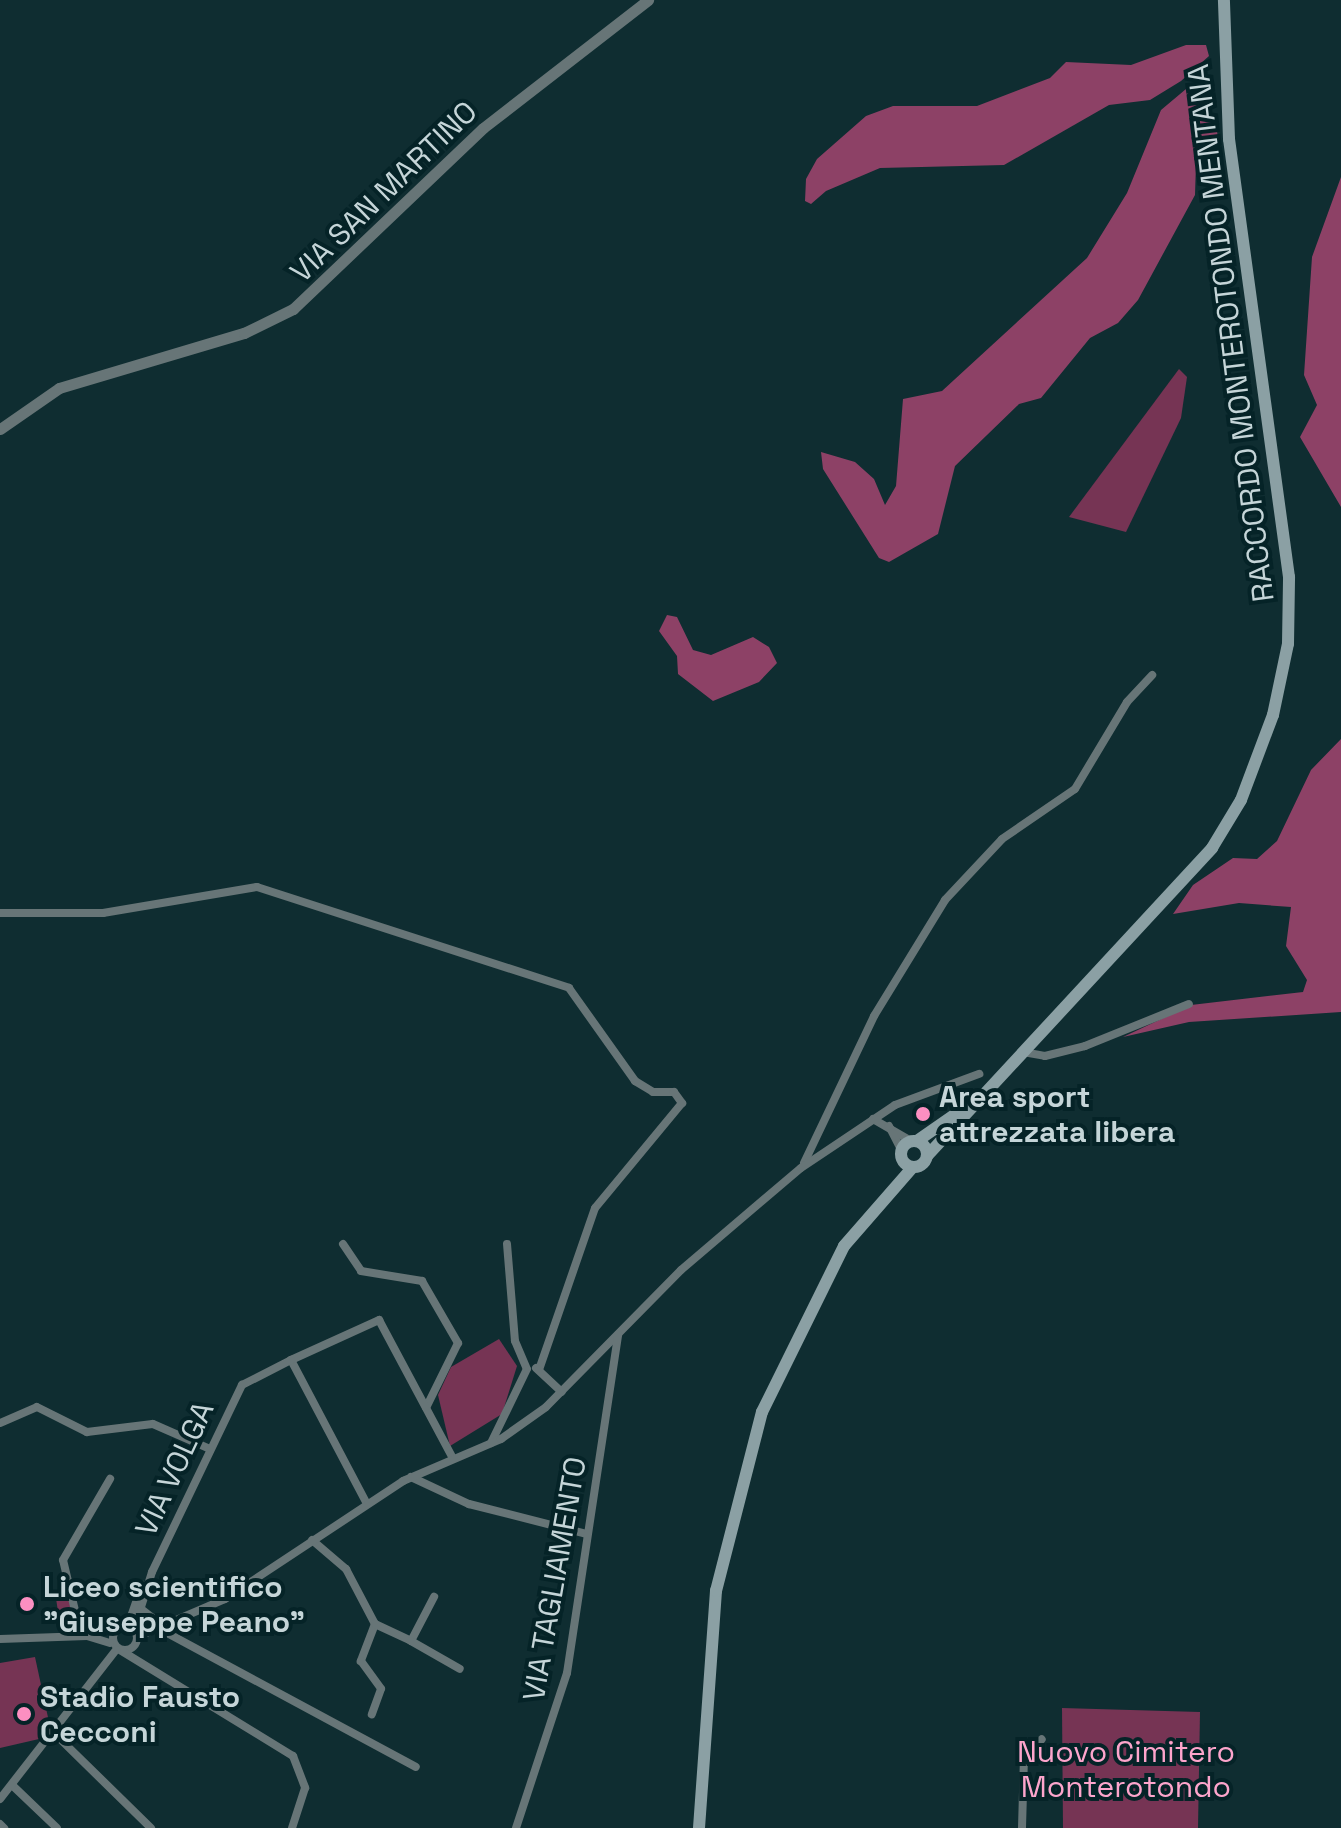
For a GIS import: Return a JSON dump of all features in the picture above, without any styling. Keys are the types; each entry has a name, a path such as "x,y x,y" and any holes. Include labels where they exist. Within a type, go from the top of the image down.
{"main road":[{"name":"RACCORDO MONTEROTONDO MENTANA","path":"912,1168 927,1156 1212,848 1264,746 1283,674 1289,577 1231,164 1224,0"},
{"path":"699,1828 707,1659 737,1494 762,1412 814,1300 873,1208 901,1154 914,1141 984,1092"},
{"path":"914,1141 927,1156"},
{"path":"873,1208 912,1168 901,1154"}],"street":[{"name":"VIA SAN MARTINO","path":"0,429 59,388 244,333 293,309 483,128 648,0"},
{"path":"801,1168 874,1016 945,900 1002,839 1075,789 1127,702 1152,675"},
{"path":"0,913 103,913 257,887 569,988 635,1081 653,1092 674,1092 682,1103 595,1208 539,1370"},
{"path":"1023,1052 1049,1055 1085,1046 1189,1004"},
{"path":"115,1648 158,1626 225,1599 411,1477 490,1443 562,1392 618,1334 801,1168 873,1119 979,1074"},
{"path":"873,1119 914,1141"},
{"path":"889,1126 901,1154"},
{"path":"343,1244 361,1271 422,1281 458,1343 426,1408 452,1457"},
{"path":"490,1443 527,1369 515,1341 507,1244"},
{"name":"VIA VOLGA","path":"133,1627 152,1572 242,1385 372,1318 383,1326 426,1408"},
{"name":"VIA TAGLIAMENTO","path":"516,1828 565,1684 618,1334"},
{"path":"291,1360 367,1504"},
{"path":"527,1369 539,1370 562,1392"},
{"path":"0,1423 34,1406 87,1432 153,1424 210,1449"},
{"path":"411,1477 469,1504 587,1534"},
{"path":"81,1636 63,1560 110,1479"},
{"path":"312,1540 349,1572 375,1624 460,1669"},
{"path":"0,1799 56,1735 115,1648 133,1627 152,1572"},
{"path":"411,1641 434,1597"},
{"path":"141,1603 146,1619 416,1767"},
{"path":"372,1714 381,1689 361,1661 375,1624"},
{"path":"133,1627 158,1626"},
{"path":"133,1627 139,1636"},
{"path":"0,1639 81,1636 115,1648 293,1756 305,1788 292,1828"},
{"path":"56,1735 151,1828"},
{"path":"1022,1828 1024,1757 1042,1739"},
{"path":"12,1785 57,1828"}],"green space":[{"path":"1179,369 1187,377 1181,418 1126,532 1069,517"},
{"path":"499,1339 517,1366 502,1414 450,1446 438,1395 451,1367"},
{"path":"70,1590 74,1616 59,1618 55,1592"},
{"name":"Stadio Fausto Cecconi","path":"35,1657 52,1736 0,1748 0,1663"},
{"name":"Nuovo Cimitero Monterotondo","path":"1062,1708 1200,1712 1198,1828 1063,1828"}],"shaded area":[{"path":"1186,45 1206,45 1209,56 1181,81 1150,100 1109,105 1004,165 880,168 826,191 811,204 805,201 806,179 817,159 866,116 893,106 977,106 1050,78 1066,62 1131,65"},
{"path":"1186,89 1208,103 1216,123 1225,195 1212,195 1197,132 1195,195 1138,300 1118,323 1090,338 1041,398 1019,404 955,466 938,534 889,562 879,558 823,469 821,452 855,462 874,479 885,505 896,486 903,399 942,391 1087,258 1127,193 1161,110"},
{"path":"1341,177 1341,507 1300,437 1317,405 1304,375 1312,257"},
{"path":"667,615 677,617 693,650 711,655 753,637 769,647 777,663 759,682 713,701 678,674 677,656 659,631"},
{"path":"1341,739 1341,1012 1189,1022 1123,1037 1191,1005 1303,992 1307,980 1286,946 1291,907 1239,903 1173,914 1193,885 1233,858 1257,859 1277,841 1311,770"}],"place":[{"name":"Area sport attrezzata libera","path":"923,1114"},
{"name":"Liceo scientifico \"Giuseppe Peano\"","path":"27,1604"},
{"name":"Stadio Fausto Cecconi","path":"24,1714"}]}
